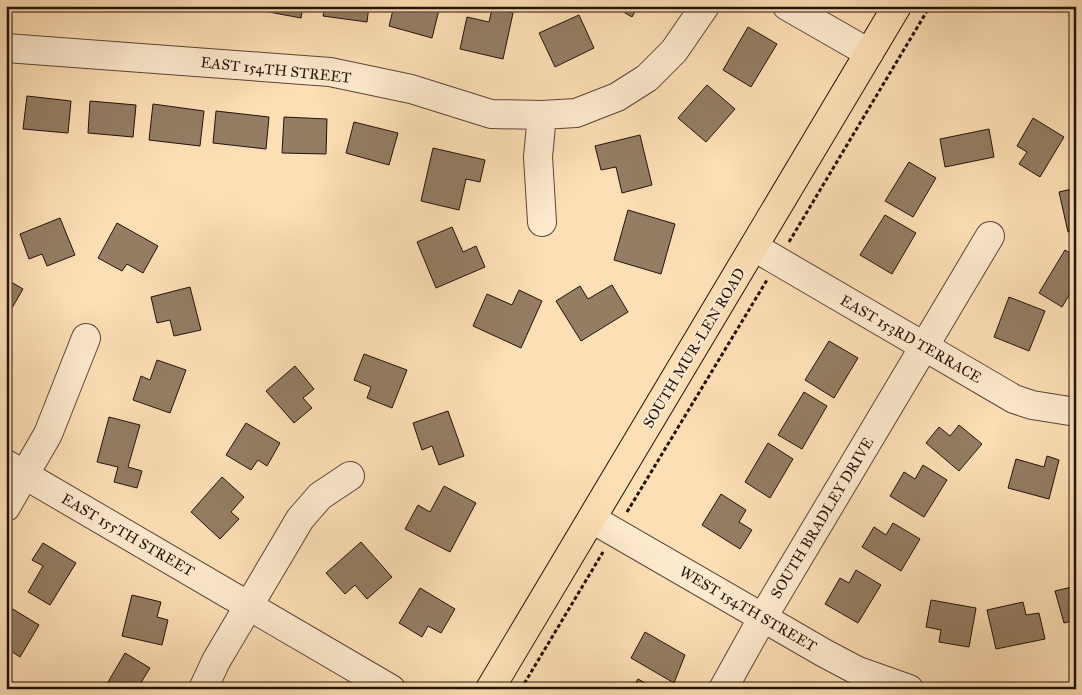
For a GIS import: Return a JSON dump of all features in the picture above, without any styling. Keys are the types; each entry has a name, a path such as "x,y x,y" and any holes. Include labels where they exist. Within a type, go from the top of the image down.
{"main road":[{"name":"SOUTH MUR-LEN ROAD","path":"490,689 897,6"}],"street":[{"name":"EAST 154TH STREET","path":"6,48 330,72 411,89 491,114 542,115 576,113 617,97 647,78 674,51 705,6"},
{"path":"787,6 869,53"},
{"path":"542,115 538,157 542,222"},
{"name":"SOUTH BRADLEY DRIVE","path":"723,689 763,617 990,236"},
{"name":"EAST 153RD TERRACE","path":"754,247 1014,399 1032,405 1076,412"},
{"path":"6,507 15,470 48,434 86,338"},
{"name":"EAST 155TH STREET","path":"15,470 391,689"},
{"path":"203,689 216,661 300,519 320,496 350,476"},
{"name":"WEST 154TH STREET","path":"592,520 858,671 909,689"}],"path":[{"path":"521,689 930,6"}],"building":[{"path":"194,6 240,6 239,10"},
{"path":"258,6 303,6 301,18 258,10"},
{"path":"325,6 369,6 367,22 323,16"},
{"path":"394,6 440,6 432,38 389,26"},
{"path":"613,6 638,6 632,17"},
{"path":"492,9 513,13 503,59 460,49 467,17 489,22"},
{"path":"579,15 594,48 555,67 539,33"},
{"path":"748,27 777,44 751,87 723,70"},
{"path":"707,85 735,109 706,142 678,118"},
{"path":"27,96 71,101 68,133 23,129"},
{"path":"6,98 12,98 8,132 6,131"},
{"path":"90,101 136,105 133,137 88,133"},
{"path":"153,104 204,111 200,146 149,140"},
{"path":"216,111 269,117 266,149 213,143"},
{"path":"284,117 327,119 326,154 282,153"},
{"path":"1033,118 1064,137 1040,177 1019,164 1027,152 1017,146"},
{"path":"354,122 398,133 389,165 346,153"},
{"path":"989,129 994,157 945,167 940,139"},
{"path":"640,135 652,185 622,193 616,167 601,170 595,146"},
{"path":"433,148 485,160 480,182 466,179 459,210 421,201"},
{"path":"909,162 936,178 913,217 885,201"},
{"path":"1076,188 1076,230 1068,232 1059,192"},
{"path":"628,210 675,224 661,274 614,260"},
{"path":"885,215 916,233 892,274 860,255"},
{"path":"60,218 75,255 47,266 42,254 29,259 20,234"},
{"path":"117,223 158,246 143,273 127,264 122,271 98,258"},
{"path":"452,227 463,252 476,246 485,267 436,288 417,242"},
{"path":"1065,250 1076,257 1076,284 1062,307 1039,293"},
{"path":"6,279 23,289 9,313 6,311"},
{"path":"612,285 628,312 581,341 556,301 580,286 588,299"},
{"path":"190,287 201,330 174,336 170,320 157,323 151,297"},
{"path":"519,290 542,301 521,348 473,326 487,294 512,305"},
{"path":"1009,297 1045,311 1029,351 994,337"},
{"path":"829,341 858,358 834,398 805,380"},
{"path":"364,354 407,370 392,408 367,398 371,387 354,380"},
{"path":"157,360 186,370 170,413 133,400 141,376 150,380"},
{"path":"295,366 314,389 303,398 312,408 294,423 266,391"},
{"path":"804,392 827,406 802,449 778,435"},
{"path":"448,411 464,456 439,465 432,446 422,450 413,423"},
{"path":"109,417 140,425 128,467 142,471 137,488 114,482 118,467 97,462"},
{"path":"246,423 280,443 267,466 258,460 251,470 226,455"},
{"path":"959,425 982,444 959,471 926,443 939,427 950,436"},
{"path":"768,443 793,459 770,498 745,482"},
{"path":"1047,456 1059,460 1049,499 1008,488 1016,459 1044,467"},
{"path":"923,465 947,480 924,517 890,496 904,472 915,479"},
{"path":"222,477 244,497 231,512 239,519 220,539 191,512"},
{"path":"444,486 476,503 450,552 405,529 418,505 430,512"},
{"path":"721,494 746,510 739,522 752,530 740,549 702,525"},
{"path":"893,523 920,539 901,571 862,547 874,527 886,535"},
{"path":"361,542 392,577 367,599 355,585 345,594 326,573"},
{"path":"43,543 76,563 50,605 28,592 43,566 32,560"},
{"path":"856,570 881,585 858,623 825,604 840,578 849,583"},
{"path":"1076,586 1076,620 1064,623 1055,591"},
{"path":"420,588 455,609 441,633 428,626 422,637 399,623"},
{"path":"132,595 161,602 157,617 168,620 162,645 122,636"},
{"path":"931,600 976,608 969,647 939,642 941,630 926,627"},
{"path":"1023,602 1026,615 1039,613 1045,639 996,649 987,610"},
{"path":"6,605 39,625 20,657 6,648"},
{"path":"645,632 685,655 674,683 631,658"},
{"path":"125,653 150,668 137,689 104,689"},
{"path":"638,679 656,689 632,689"}]}
